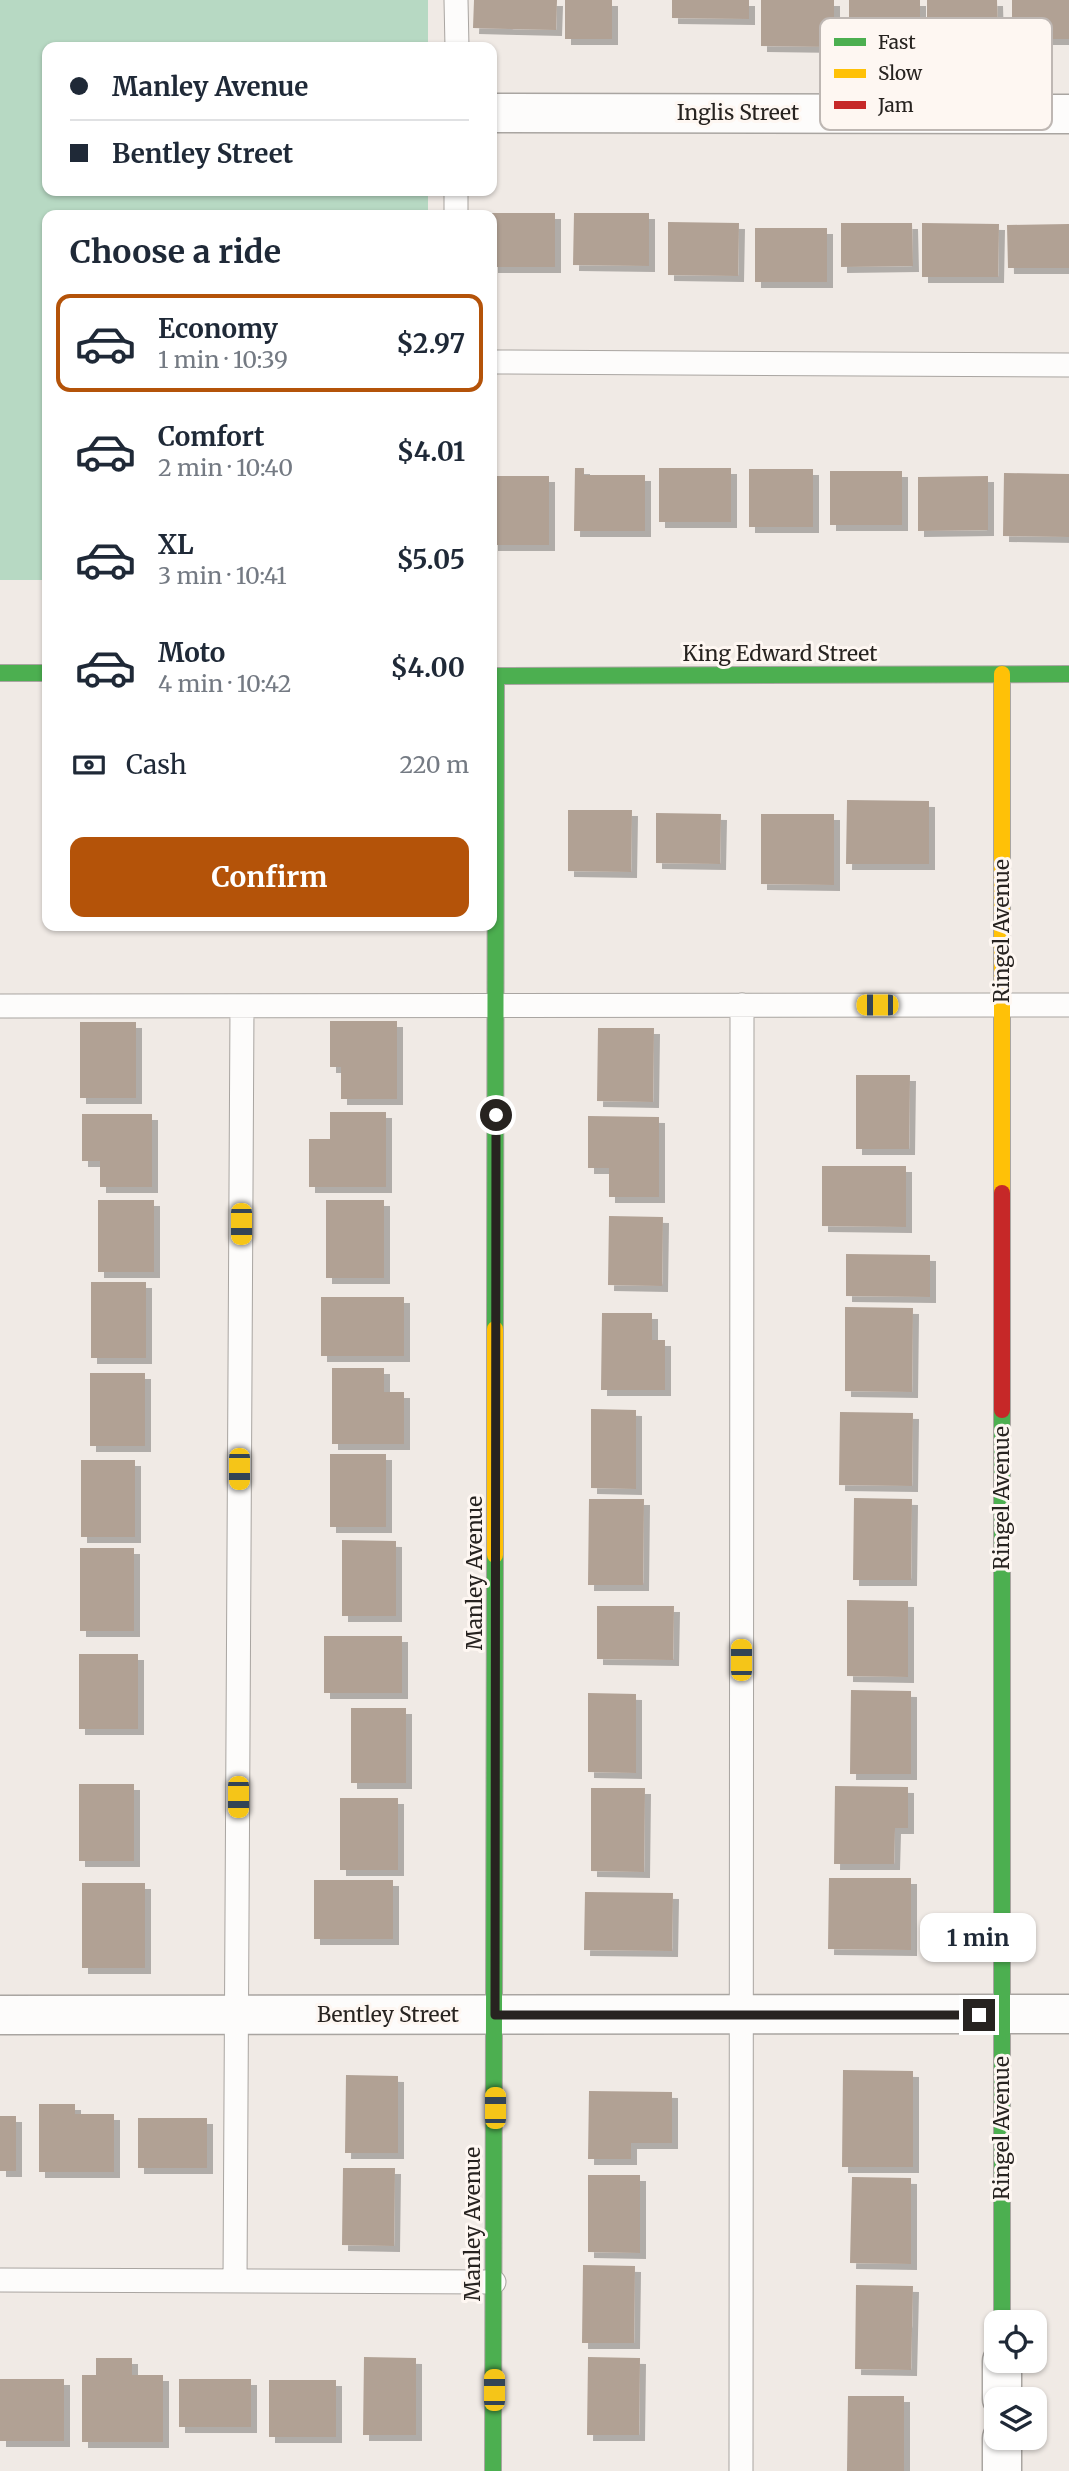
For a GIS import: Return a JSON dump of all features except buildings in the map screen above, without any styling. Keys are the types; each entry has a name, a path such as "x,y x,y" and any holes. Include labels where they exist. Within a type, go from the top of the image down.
{"street":[{"name":"Inglis Street","path":"497,113 820,114"},
{"path":"0,673 42,673"},
{"name":"Ringel Avenue","path":"1002,674 1002,2310"},
{"name":"King Edward Street","path":"497,676 1069,674"},
{"name":"Manley Avenue","path":"493,2471 496,931"},
{"name":"Bentley Street","path":"0,2015 1069,2014"},
{"path":"1002,2450 1002,2471"}],"lane":[{"path":"456,0 457,42"},
{"path":"497,362 1069,365"},
{"path":"741,2471 742,1005"},
{"path":"0,1006 1069,1005"},
{"path":"235,2281 242,1006"},
{"path":"0,2280 494,2282"}],"green space":[{"path":"0,0 428,0 428,42 42,42 42,196 428,196 428,210 42,210 42,580 0,580"}],"traffic: fast":[{"path":"0,673 42,673"},
{"path":"497,676 1069,674"},
{"path":"495,1329 496,931"},
{"path":"1002,1410 1002,2310"},
{"path":"493,2471 495,1555"}],"traffic: slow":[{"path":"1002,674 1002,1193"},
{"path":"495,1329 495,1555"}],"traffic: jam":[{"path":"1002,1193 1002,1410"}],"route":[{"path":"496,1115 495,2015 979,2015"}]}
